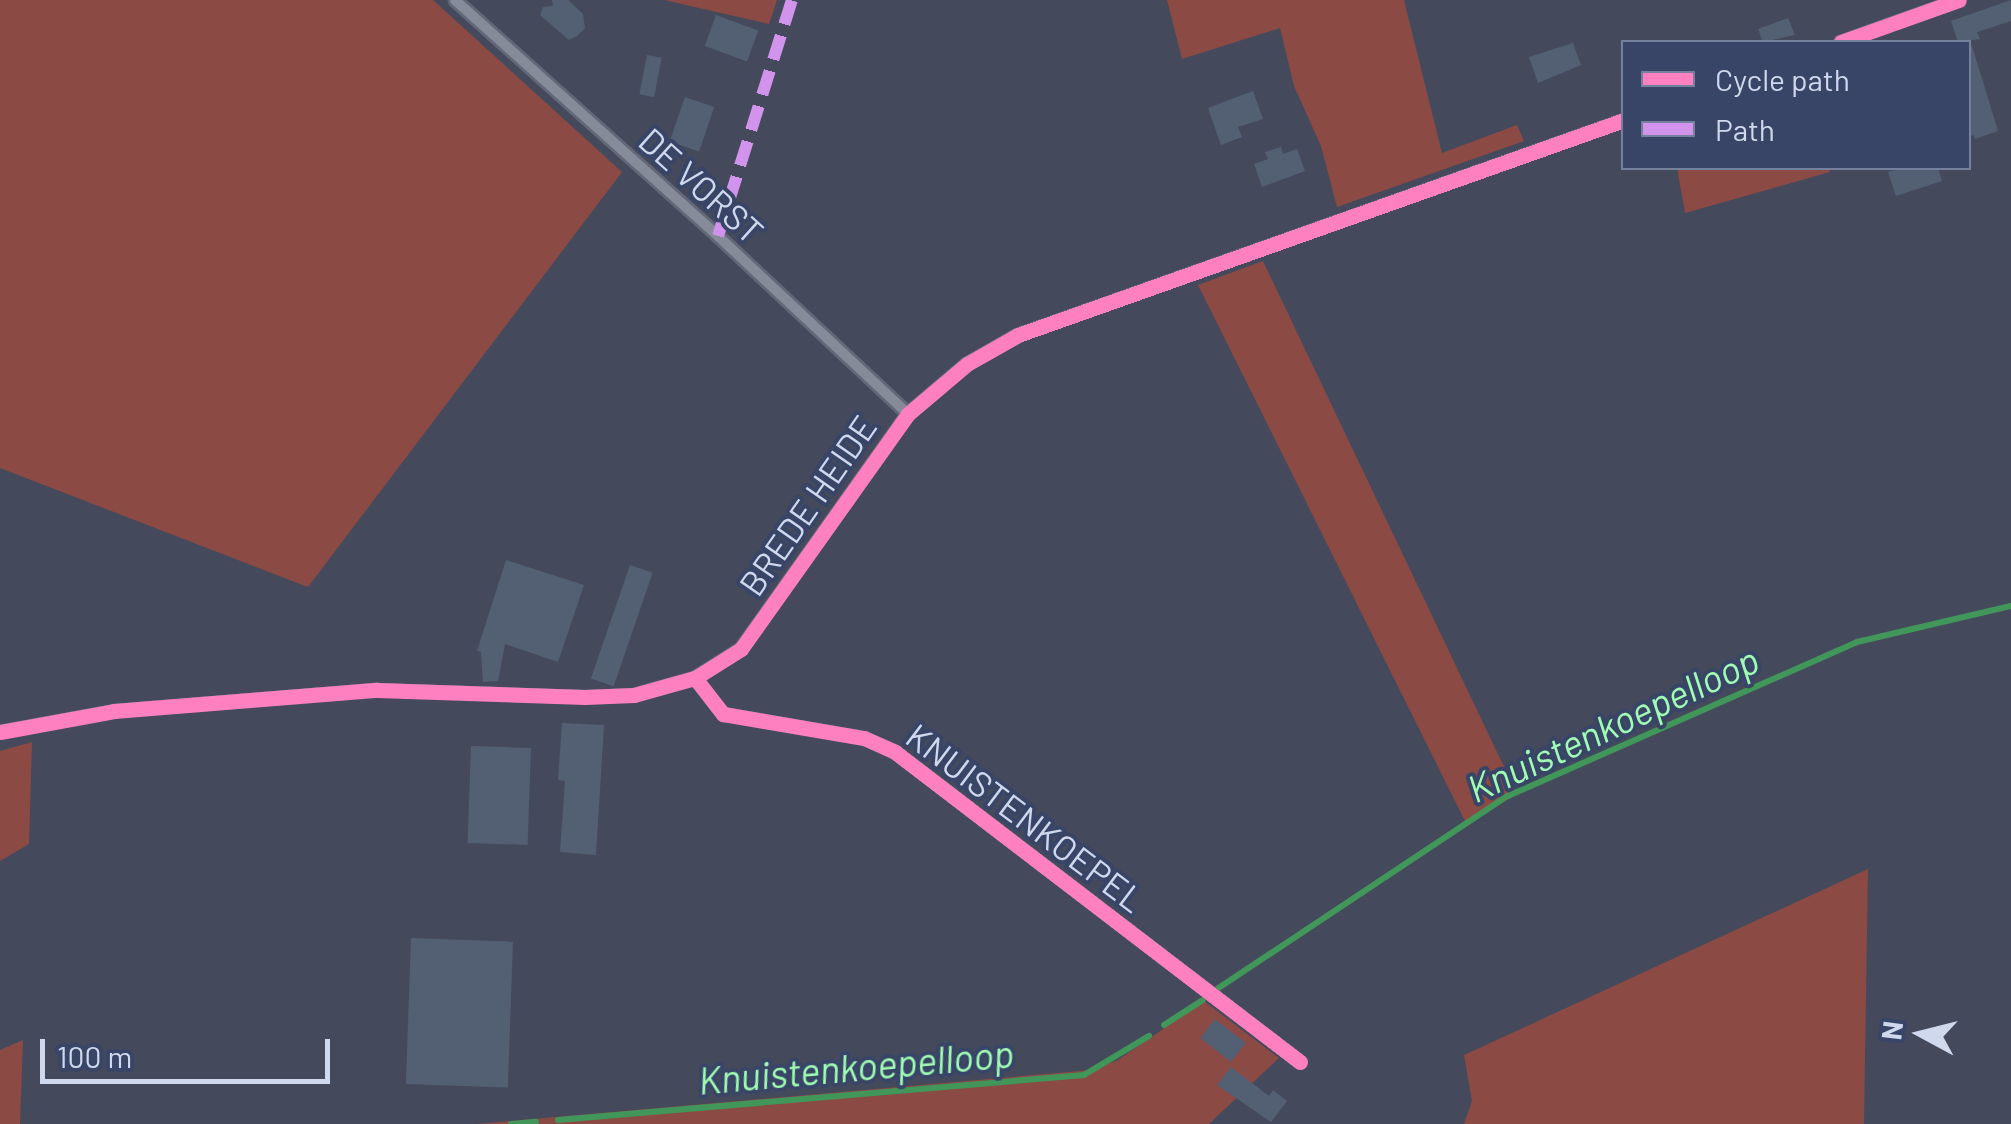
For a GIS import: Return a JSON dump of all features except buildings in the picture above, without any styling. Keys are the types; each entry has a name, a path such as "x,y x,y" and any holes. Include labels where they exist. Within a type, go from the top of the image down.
{"street":[{"name":"DE VORST","path":"455,0 718,236 908,414"},
{"path":"1846,40 1960,0"},
{"name":"BREDE HEIDE","path":"0,732 114,711 358,692 634,695 695,678 741,650 908,414 967,364 1018,336 1621,121"},
{"name":"KNUISTENKOEPEL","path":"695,678 723,714 864,738 895,752 1300,1062"}],"shaded area":[{"path":"0,0 433,0 622,172 308,587 0,468"},
{"path":"664,0 777,0 769,24"},
{"path":"1167,0 1404,0 1442,153 1517,125 1524,141 1337,207 1321,146 1294,86 1280,28 1182,59"},
{"path":"1677,170 1830,170 1830,172 1685,213"},
{"path":"1263,261 1517,794 1467,825 1198,285"},
{"path":"32,742 29,844 0,861 0,751"},
{"path":"1868,869 1864,1124 1464,1124 1472,1101 1464,1055"},
{"path":"1204,1001 1279,1058 1209,1124 477,1124 1091,1070 1118,1060"},
{"path":"23,1040 20,1124 0,1124 0,1050"}],"waterway":[{"name":"Knuistenkoepelloop","path":"1217,989 1508,796 1857,642 2011,606"},
{"name":"Knuistenkoepelloop","path":"1164,1025 1203,1000"},
{"name":"Knuistenkoepelloop","path":"558,1120 1084,1075 1149,1036"},
{"name":"Knuistenkoepelloop","path":"511,1124 536,1122"}],"marked path":[{"path":"718,236 792,0"}],"cycle path":[{"path":"1847,40 1959,0"},
{"path":"0,732 114,711 377,690 585,697 634,695 695,678 741,649 908,414 967,364 1018,335 1621,121"},
{"path":"695,678 723,714 864,738 895,752 1300,1062"}]}
